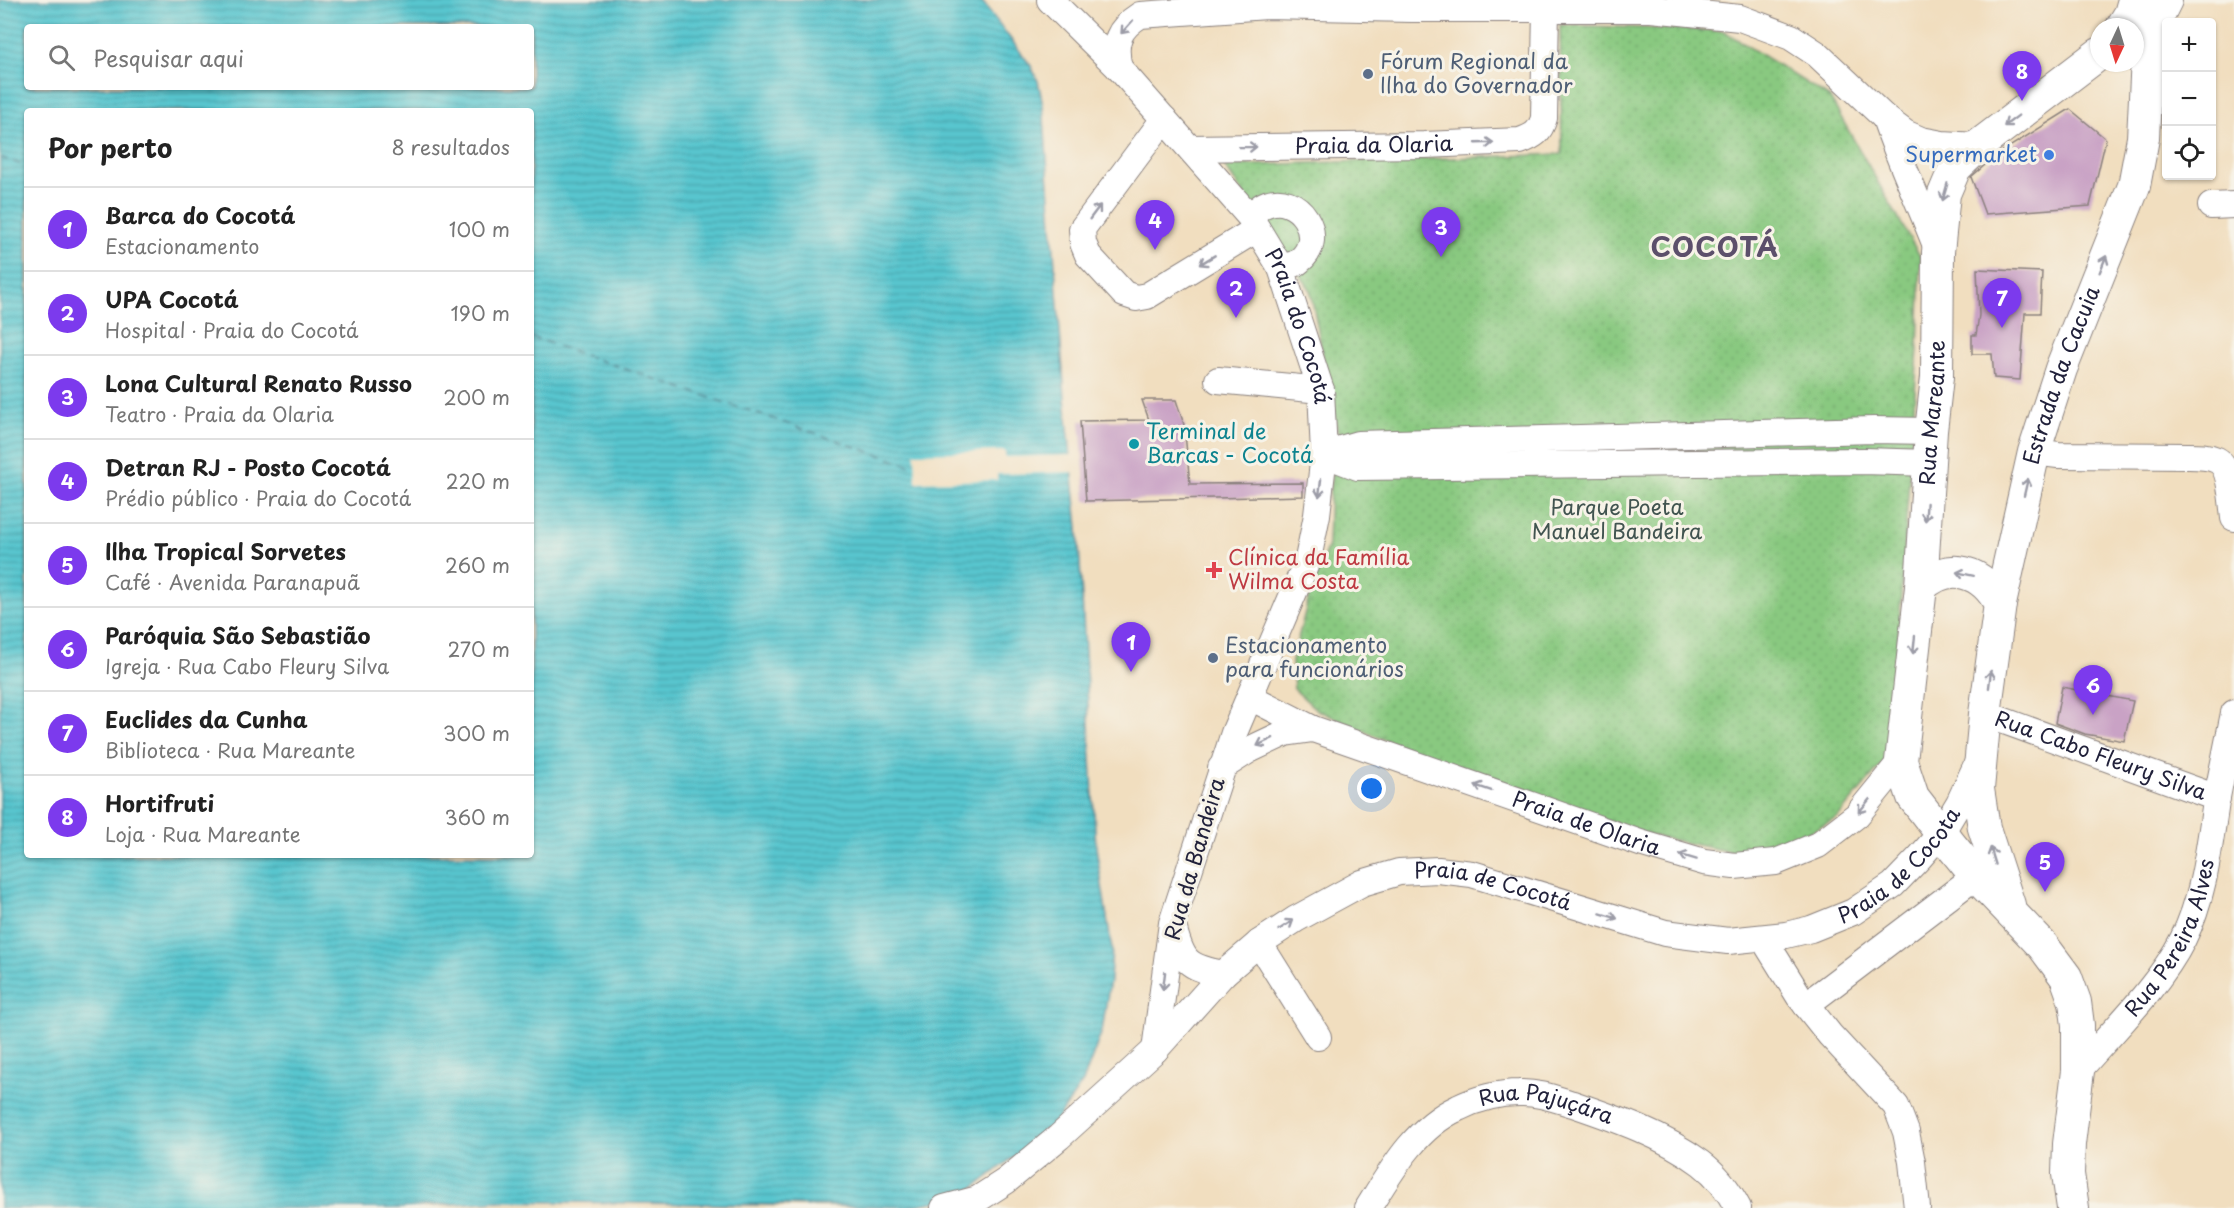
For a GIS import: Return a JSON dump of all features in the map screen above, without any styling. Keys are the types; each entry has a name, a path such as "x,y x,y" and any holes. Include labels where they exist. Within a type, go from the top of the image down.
{"main road":[{"path":"2128,18 2134,0"},
{"name":"Estrada da Cacuia","path":"2011,912 1995,865 1980,808 1978,789 1985,714 2000,604 2034,452 2061,369 2134,186 2143,138 2134,73 2147,57 2152,30 2166,0"},
{"name":"Rua Mareante","path":"2073,1208 2068,1174 2068,1144 2078,1071 2078,1025 2075,1002 2066,977 2043,946 1976,876 1914,797 1901,761 1921,587 1931,431 1938,366 1938,252 1941,206 1955,168 1978,146 2090,63"},
{"path":"1921,587 1931,578 1944,573 1972,574 1989,586 2000,604"}],"street":[{"path":"1050,0 1119,68 1190,148"},
{"path":"1119,68 1116,52 1117,40 1129,22 1140,15 1267,3 1548,4 1652,9 1743,9 1817,54 1885,118 1905,133 1921,140 1942,144 1978,146"},
{"name":"Praia da Olaria","path":"1190,148 1424,145 1520,141 1533,136 1540,129 1544,118 1548,4"},
{"path":"1885,118 1938,252"},
{"path":"1164,120 1082,229 1083,243 1088,255 1125,294 1136,298 1148,296 1253,223 1264,205 1283,202 1301,210 1311,226 1310,246 1299,261 1281,268"},
{"name":"Praia do Cocotá","path":"1190,148 1253,223 1281,268 1321,390 1324,454 1317,515 1308,559 1221,768"},
{"path":"1218,380 1321,390"},
{"path":"1324,454 1358,444 1874,430 1931,431"},
{"path":"2034,452 2058,455 2188,456 2214,459 2220,461 2226,468 2234,518"},
{"path":"1324,454 1358,467 1864,461 1930,463"},
{"name":"Praia de Olaria","path":"1250,696 1313,729 1640,843 1704,862 1734,866 1776,862 1818,845 1857,815 1901,761"},
{"name":"Rua Pereira Alves","path":"2078,1071 2147,991 2183,939 2205,870 2224,793 2234,713"},
{"name":"Rua Cabo Fleury Silva","path":"1985,714 2224,793"},
{"name":"Rua da Bandeira","path":"944,1208 978,1199 1006,1181 1076,1122 1155,1050 1170,1019 1172,923 1221,768 1249,750 1285,733 1313,729"},
{"name":"Praia de Cocota","path":"1774,936 1811,929 1861,906 1893,885 1941,832 1959,803 1980,758"},
{"name":"Praia de Cocotá","path":"1223,974 1259,943 1296,919 1362,883 1399,872 1438,870 1472,874 1665,933 1728,941 1774,936"},
{"path":"1806,1005 1976,876"},
{"path":"1172,923 1178,947 1186,960 1197,969 1223,974"},
{"path":"1774,936 1806,1005 1830,1035 1896,1106 1906,1132 1917,1208"},
{"path":"1259,943 1318,1037"},
{"path":"1170,1019 1223,974"},
{"name":"Rua Pajuçára","path":"1368,1208 1397,1160 1432,1124 1457,1108 1491,1096 1521,1092 1555,1099 1614,1118 1668,1143 1702,1164 1729,1190 1738,1208"}],"green space":[{"name":"Parque Poeta Manuel Bandeira","path":"1560,25 1724,31 1830,98 1921,258 1918,348 1895,684 1885,761 1837,818 1775,849 1731,852 1644,834 1533,797 1378,737 1317,710 1294,689 1292,661 1310,593 1328,545 1330,488 1338,433 1310,289 1224,166 1562,154"}],"water":[{"path":"0,0 981,0 1031,66 1038,81 1043,105 1065,398 1078,527 1096,847 1112,949 1102,1031 1083,1082 1059,1117 1029,1145 974,1188 943,1200 907,1207 497,1201 400,1208 0,1208"}],"pier":[{"path":"1005,451 1005,457 1073,455 1076,472 997,474 997,480 916,482 915,453"}],"building":[{"name":"Supermarket","path":"2070,109 2106,139 2090,206 1985,214 1971,177 1998,154"},
{"path":"1977,269 2042,272 2040,313 2025,313 2020,380 1994,378 1992,354 1972,354 1972,335 1976,335 1979,315"},
{"name":"Terminal de Barcas - Cocotá","path":"1142,400 1176,400 1187,434 1185,434 1190,484 1303,483 1303,496 1086,501 1080,421 1149,420"},
{"path":"2062,687 2133,701 2124,741 2085,734 2055,723"}],"ferry route":[{"path":"0,157 24,166"},
{"path":"534,338 915,467"}],"place":[{"name":"Fórum Regional da Ilha do Governador","path":"1368,74"},
{"name":"Hortifruti","path":"2022,101"},
{"name":"Supermarket","path":"2049,155"},
{"name":"Detran RJ - Posto Cocotá","path":"1155,250"},
{"name":"Lona Cultural Renato Russo","path":"1441,257"},
{"name":"UPA Cocotá","path":"1236,318"},
{"name":"Euclides da Cunha","path":"2002,328"},
{"name":"Terminal de Barcas - Cocotá","path":"1134,444"},
{"name":"Clínica da Família Wilma Costa","path":"1214,570"},
{"name":"Estacionamento para funcionários","path":"1213,658"},
{"name":"Barca do Cocotá","path":"1131,672"},
{"name":"Paróquia São Sebastião","path":"2093,715"},
{"name":"Ilha Tropical Sorvetes","path":"2045,892"}],"district":[{"name":"COCOTÁ","path":"1715,248"}]}
